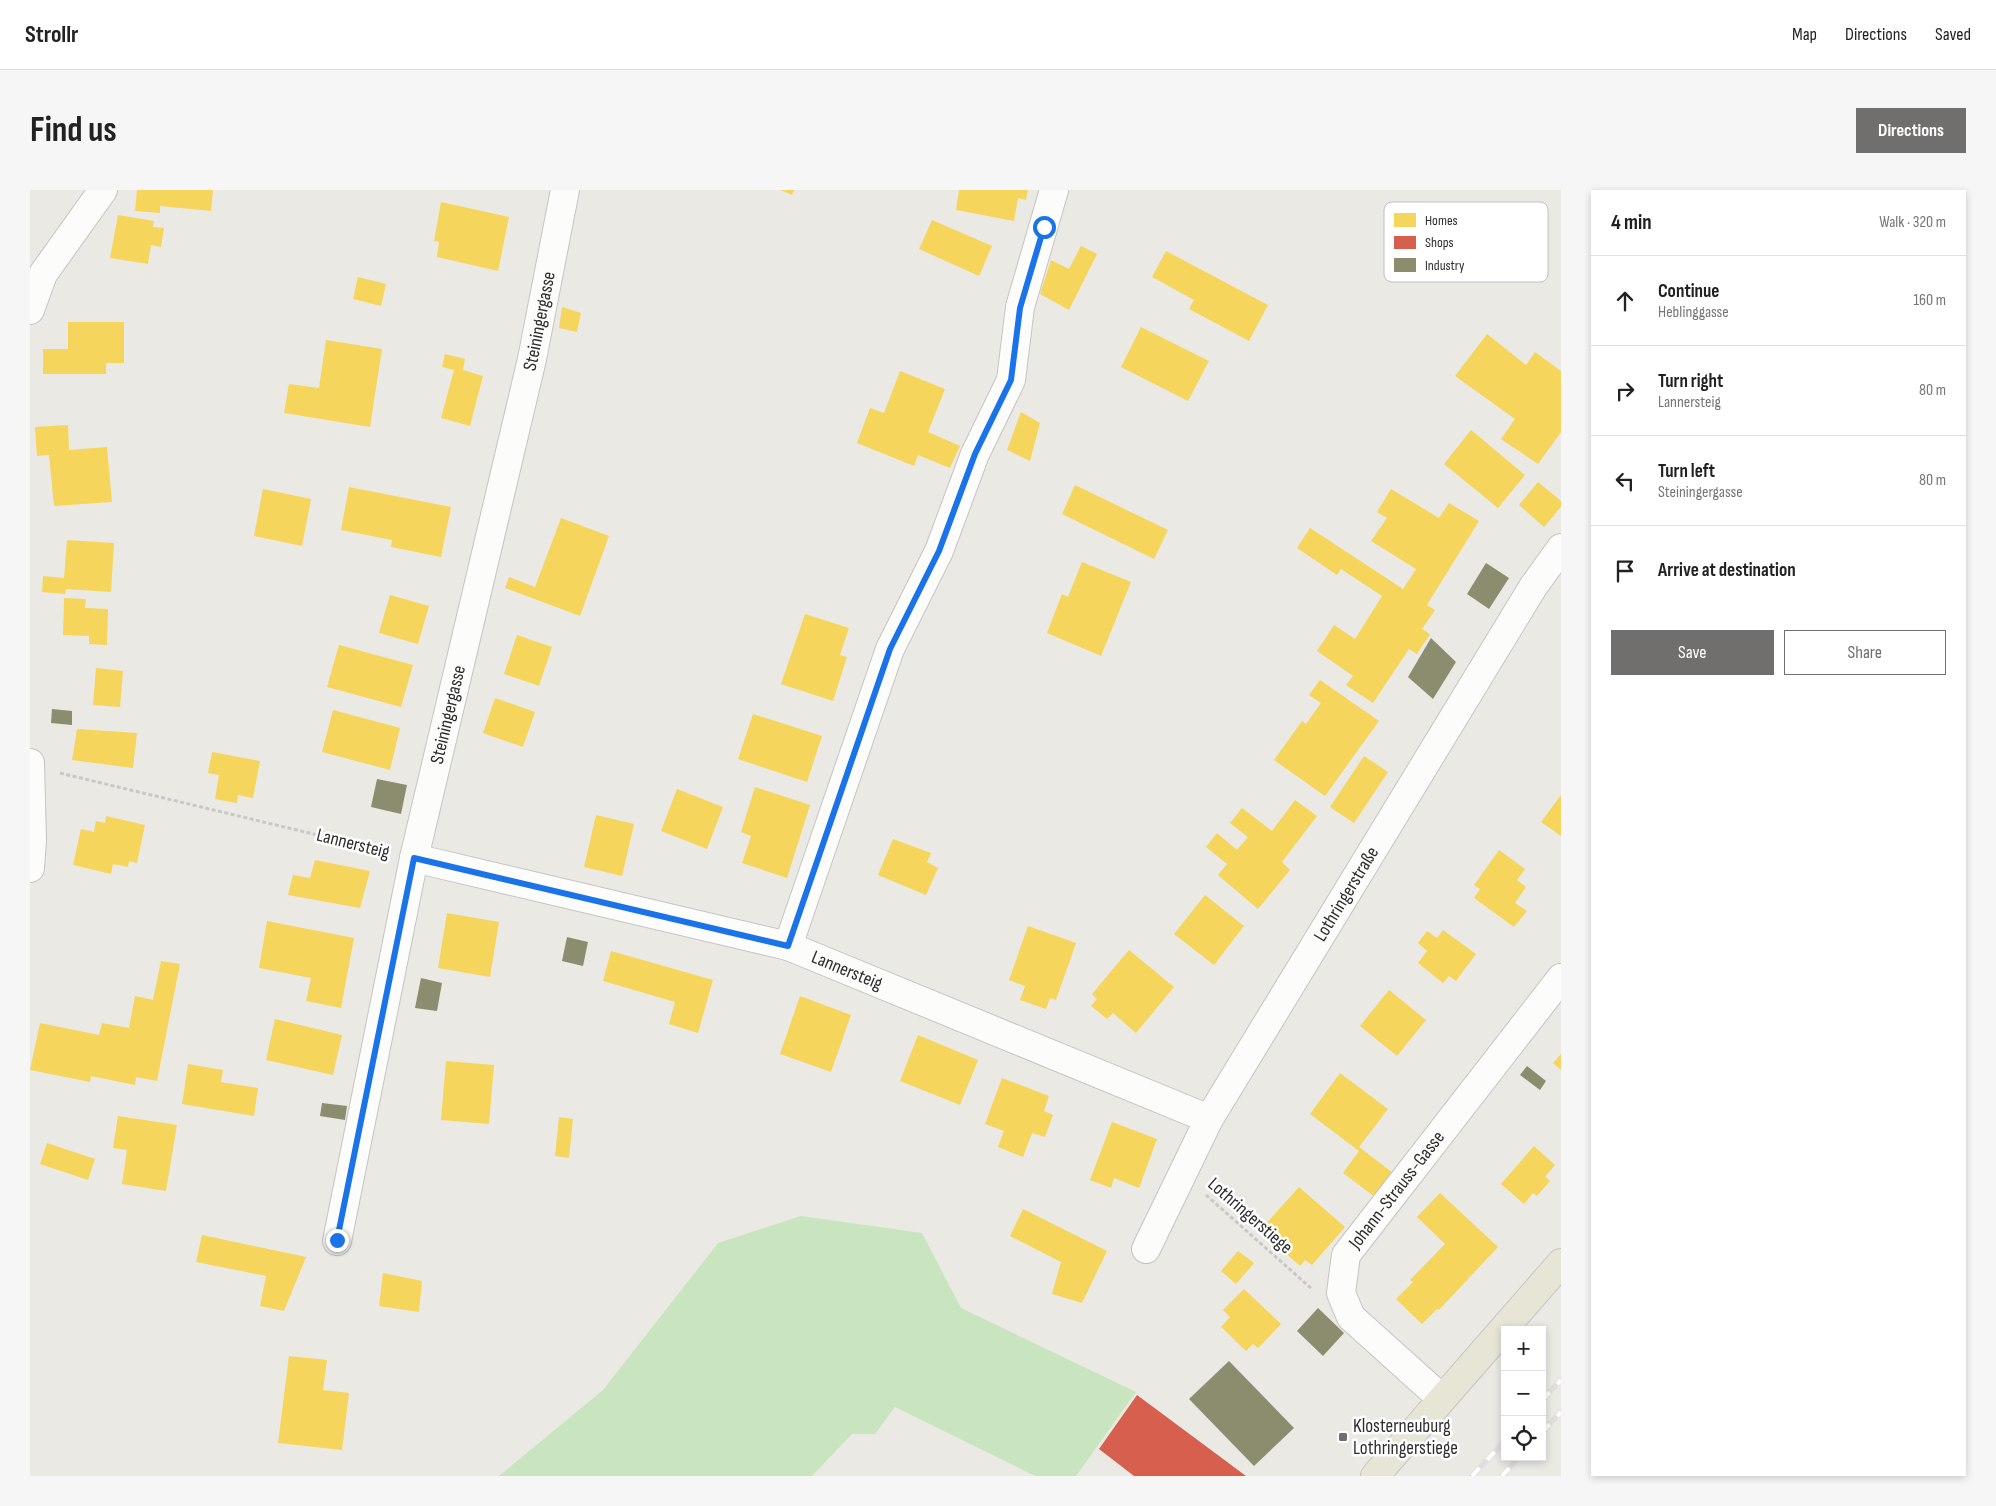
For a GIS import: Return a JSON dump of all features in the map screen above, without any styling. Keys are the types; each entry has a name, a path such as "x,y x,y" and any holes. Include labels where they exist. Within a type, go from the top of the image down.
{"main road":[{"path":"1375,1476 1561,1264"}],"street":[{"path":"30,310 43,274 103,190"},
{"name":"Steiningergasse","path":"337,1240 414,858 532,358 566,190"},
{"path":"788,946 890,649 939,551 975,454 1011,380 1020,308 1054,190"},
{"name":"Lothringerstraße","path":"1146,1248 1209,1119 1533,587 1561,548"},
{"path":"30,765 32,840 30,868"},
{"name":"Lannersteig","path":"414,858 788,946 1209,1119"},
{"name":"Johann-Strauss-Gasse","path":"1442,1398 1351,1317 1341,1293 1346,1255 1561,978"}],"path":[{"name":"Lannersteig","path":"30,765 414,858"},
{"name":"Lothringerstiege","path":"1183,1175 1299,1278"}],"green space":[{"path":"801,1216 922,1233 961,1308 1136,1392 1076,1476 1035,1476 895,1407 875,1434 852,1434 812,1476 499,1476 603,1390 718,1243"}],"building: Homes":[{"path":"137,190 213,190 211,211 160,206 160,213 135,211"},
{"path":"781,190 794,190 792,195"},
{"path":"959,190 1028,190 1026,200 1018,198 1014,221 956,210"},
{"path":"441,202 509,217 498,271 437,257 439,242 434,241"},
{"path":"118,215 154,221 153,227 164,228 161,247 151,245 148,264 110,258"},
{"path":"932,220 992,246 979,276 919,249"},
{"path":"1081,246 1097,254 1069,310 1040,294 1051,260 1069,269"},
{"path":"1166,251 1268,305 1249,341 1189,309 1194,300 1152,277"},
{"path":"358,277 386,284 381,306 353,299"},
{"path":"562,307 581,313 577,332 559,328"},
{"path":"68,322 124,322 124,363 106,363 106,374 43,374 43,349 68,349"},
{"path":"1141,327 1209,361 1188,401 1121,367"},
{"path":"1487,334 1526,365 1535,352 1561,371 1561,432 1538,464 1501,439 1515,419 1455,376"},
{"path":"326,340 382,349 370,427 284,413 289,384 319,388"},
{"path":"445,354 465,359 463,370 483,376 470,426 441,418 454,370 442,367"},
{"path":"900,371 945,389 928,432 960,446 950,468 918,455 914,466 857,443 870,408 884,413"},
{"path":"1021,412 1040,423 1030,461 1007,450"},
{"path":"68,425 69,450 107,447 112,502 54,506 49,455 37,456 35,427"},
{"path":"1471,430 1525,475 1498,508 1444,464"},
{"path":"1538,482 1561,501 1561,507 1544,527 1519,505"},
{"path":"1075,485 1168,530 1154,559 1062,514"},
{"path":"349,487 451,507 441,557 391,547 392,540 341,530"},
{"path":"263,489 311,499 302,546 254,536"},
{"path":"1391,489 1439,518 1449,503 1479,521 1427,605 1435,610 1422,629 1430,634 1417,654 1409,649 1373,703 1346,685 1353,676 1317,651 1334,625 1355,639 1382,596 1341,569 1337,575 1297,548 1310,528 1403,589 1416,569 1371,541 1387,518 1377,512"},
{"path":"561,518 609,536 580,616 505,588 509,577 535,587"},
{"path":"67,540 114,543 111,592 66,589 65,594 42,592 43,576 64,578"},
{"path":"1082,562 1131,582 1101,656 1047,633 1062,594 1068,597"},
{"path":"390,595 429,606 418,644 379,633"},
{"path":"64,598 86,599 85,608 108,609 107,645 89,644 89,636 63,635"},
{"path":"805,614 849,628 840,655 847,657 833,701 781,684"},
{"path":"517,635 552,647 539,686 504,674"},
{"path":"339,645 413,665 401,707 327,687"},
{"path":"96,668 123,671 120,707 93,705"},
{"path":"1320,680 1379,721 1325,796 1274,760 1302,721 1306,724 1321,703 1309,695"},
{"path":"495,698 535,712 523,747 483,733"},
{"path":"333,710 400,728 390,770 322,752"},
{"path":"753,714 822,736 807,782 738,759"},
{"path":"77,729 137,733 133,768 72,760"},
{"path":"212,752 260,761 253,798 238,795 237,803 215,799 219,775 208,773"},
{"path":"1364,756 1388,772 1354,823 1330,807"},
{"path":"755,787 810,805 787,878 742,863 751,836 741,832"},
{"path":"677,789 723,807 707,849 661,831"},
{"path":"1561,795 1561,836 1541,822"},
{"path":"1295,800 1317,816 1282,862 1290,870 1258,909 1218,875 1227,864 1206,847 1217,833 1237,850 1248,837 1230,823 1242,808 1272,831"},
{"path":"596,815 634,824 622,876 584,867"},
{"path":"106,816 145,825 137,863 129,861 128,867 113,864 111,874 73,865 81,829 94,832 96,821 105,823"},
{"path":"893,839 931,853 927,862 938,868 926,895 878,875"},
{"path":"1499,850 1525,869 1517,880 1526,887 1515,903 1527,911 1514,927 1474,898 1480,889 1474,885"},
{"path":"315,860 370,871 360,908 288,895 293,875 310,878"},
{"path":"1205,895 1244,926 1214,965 1174,934"},
{"path":"447,913 499,922 490,977 438,968"},
{"path":"267,921 354,938 341,1008 306,1001 311,978 259,968"},
{"path":"1028,926 1076,943 1056,1000 1050,998 1046,1009 1020,1000 1025,986 1009,980"},
{"path":"1443,930 1476,954 1456,981 1449,976 1443,983 1418,963 1427,951 1418,943 1427,931 1437,938"},
{"path":"1129,950 1174,987 1136,1033 1113,1013 1107,1019 1091,1006 1097,999 1092,994"},
{"path":"611,951 713,980 698,1033 669,1024 675,1002 603,981"},
{"path":"161,961 180,964 157,1081 136,1077 135,1085 91,1076 90,1082 30,1070 40,1023 99,1035 102,1023 129,1028 135,996 153,1000"},
{"path":"1389,990 1426,1020 1397,1056 1360,1026"},
{"path":"800,996 851,1015 831,1072 780,1054"},
{"path":"275,1019 342,1035 333,1075 266,1060"},
{"path":"918,1035 978,1060 960,1105 900,1081"},
{"path":"1561,1054 1561,1070 1553,1063"},
{"path":"446,1061 494,1065 489,1124 441,1120"},
{"path":"188,1064 223,1070 221,1082 258,1088 254,1116 182,1104"},
{"path":"1340,1073 1388,1109 1359,1147 1393,1173 1375,1197 1343,1173 1359,1151 1310,1114"},
{"path":"1002,1078 1049,1096 1044,1111 1053,1115 1045,1137 1032,1133 1023,1157 998,1147 1004,1131 985,1124"},
{"path":"118,1116 177,1125 166,1191 122,1184 127,1150 113,1148"},
{"path":"559,1117 573,1119 569,1158 555,1156"},
{"path":"1112,1122 1157,1139 1139,1188 1114,1178 1111,1188 1090,1180"},
{"path":"47,1143 95,1159 88,1180 40,1164"},
{"path":"1534,1146 1555,1165 1545,1177 1550,1181 1537,1196 1533,1193 1524,1204 1501,1184"},
{"path":"1299,1187 1345,1227 1312,1265 1305,1260 1300,1266 1274,1243 1277,1240 1263,1227"},
{"path":"1440,1193 1498,1247 1439,1310 1437,1309 1422,1324 1396,1299 1413,1282 1410,1280 1445,1244 1417,1217"},
{"path":"1023,1209 1107,1251 1082,1303 1052,1294 1061,1262 1010,1236"},
{"path":"202,1235 306,1257 284,1311 260,1306 266,1276 196,1262"},
{"path":"1238,1251 1254,1263 1236,1284 1221,1271"},
{"path":"383,1273 422,1281 419,1312 379,1306"},
{"path":"1244,1289 1281,1324 1258,1348 1253,1344 1246,1351 1221,1327 1230,1317 1223,1310"},
{"path":"289,1356 327,1360 323,1390 349,1393 342,1450 278,1443"}],"building: Shops":[{"path":"1137,1395 1246,1476 1134,1476 1099,1449"}],"building: Industry":[{"path":"1486,563 1509,578 1489,609 1467,594"},
{"path":"1431,638 1456,662 1433,699 1408,677"},
{"path":"52,709 72,711 72,725 51,723"},
{"path":"377,779 407,785 401,814 371,807"},
{"path":"567,937 588,942 583,966 562,961"},
{"path":"421,978 442,983 437,1011 415,1008"},
{"path":"1527,1066 1546,1081 1540,1090 1520,1075"},
{"path":"322,1103 347,1106 345,1120 320,1116"},
{"path":"1318,1308 1344,1333 1323,1356 1297,1331"},
{"path":"1229,1361 1294,1428 1254,1466 1189,1399"}],"railway":[{"path":"1546,1396 1561,1380"},
{"path":"1546,1428 1561,1412"},
{"path":"1472,1476 1501,1445"},
{"path":"1502,1476 1515,1461"}],"place":[{"name":"Klosterneuburg Lothringerstiege","path":"1343,1437"}],"route":[{"path":"337,1240 414,858 788,946 890,649 939,551 975,454 1011,380 1020,308 1044,227"}]}
